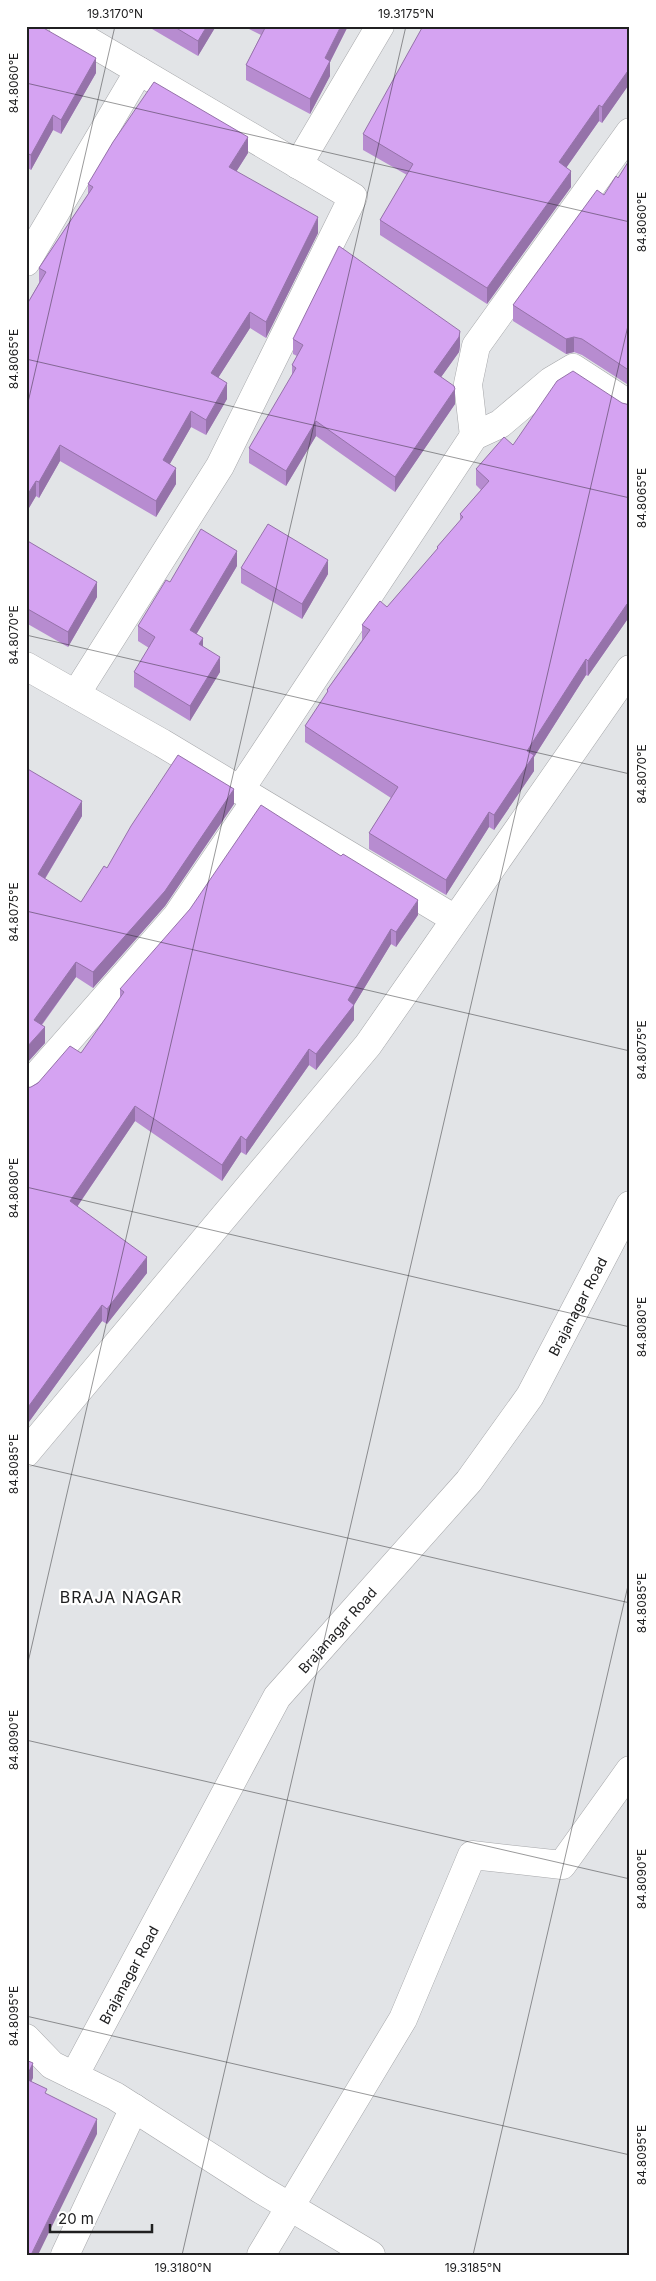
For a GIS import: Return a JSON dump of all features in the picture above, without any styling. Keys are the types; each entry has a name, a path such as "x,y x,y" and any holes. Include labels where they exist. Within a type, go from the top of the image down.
{"street":[{"path":"63,26 352,197 220,466 76,694"},
{"path":"298,165 380,26"},
{"path":"26,262 140,71"},
{"path":"474,436 468,384 476,346 630,132"},
{"path":"26,1088 177,916 248,795 474,436 500,424 551,381 572,368 630,405"},
{"path":"26,1453 368,1045 630,669"},
{"path":"33,679 76,694 455,919"},
{"name":"Brajanagar Road","path":"74,2076 277,1697 468,1481 530,1396 630,1206"},
{"path":"261,2255 403,2018 472,1856 562,1864 630,1770"},
{"path":"26,2038 52,2065 116,2096 290,2207 371,2255"},
{"path":"65,2255 134,2108"}],"building":[{"path":"26,26 40,26 96,58 61,120 53,115 31,155 26,153"},
{"path":"173,26 207,26 198,41"},
{"path":"266,26 341,26 325,58 330,61 310,99 246,65"},
{"path":"423,26 630,26 630,68 602,107 599,105 559,162 571,171 487,288 380,220 413,164 363,134"},
{"path":"154,82 248,137 229,167 318,217 266,322 250,312 211,373 227,383 206,420 191,411 163,460 176,468 156,501 60,445 39,482 36,481 26,497 26,306 46,272 39,268 93,187 88,184 113,142"},
{"path":"630,159 630,371 582,339 574,337 566,339 513,305 597,190 604,195"},
{"path":"339,246 460,331 459,337 434,372 454,386 455,389 395,477 316,421 286,471 249,448 296,368 292,365 303,345 293,339"},
{"path":"573,371 622,403 630,405 630,606 627,604 588,661 586,659 527,751 534,755 494,815 489,812 446,880 369,833 398,787 305,726 327,690 370,630 362,625 380,601 387,607 438,548 463,517 460,514 489,481 476,469 504,437 513,445 557,381"},
{"path":"268,524 328,560 302,604 241,568"},
{"path":"201,529 237,551 190,630 203,638 199,644 220,657 190,706 134,672 155,637 138,626 166,580 170,582"},
{"path":"26,540 97,582 68,632 26,608"},
{"path":"178,755 234,789 165,891 93,972 76,962 34,1020 45,1027 26,1048 26,768 82,801 38,874 81,902 104,866 107,868 131,826"},
{"path":"261,805 341,856 343,854 418,900 396,932 391,929 348,1000 354,1005 316,1054 309,1049 246,1140 241,1136 222,1165 135,1106 70,1201 147,1257 107,1309 102,1305 26,1410 26,1088 38,1083 70,1046 81,1053 124,992 120,989 190,909"},
{"path":"26,2060 33,2063 26,2078"},
{"path":"26,2079 47,2089 45,2093 97,2119 31,2255 26,2255"}],"district":[{"name":"BRAJA NAGAR","path":"121,1597"}]}
